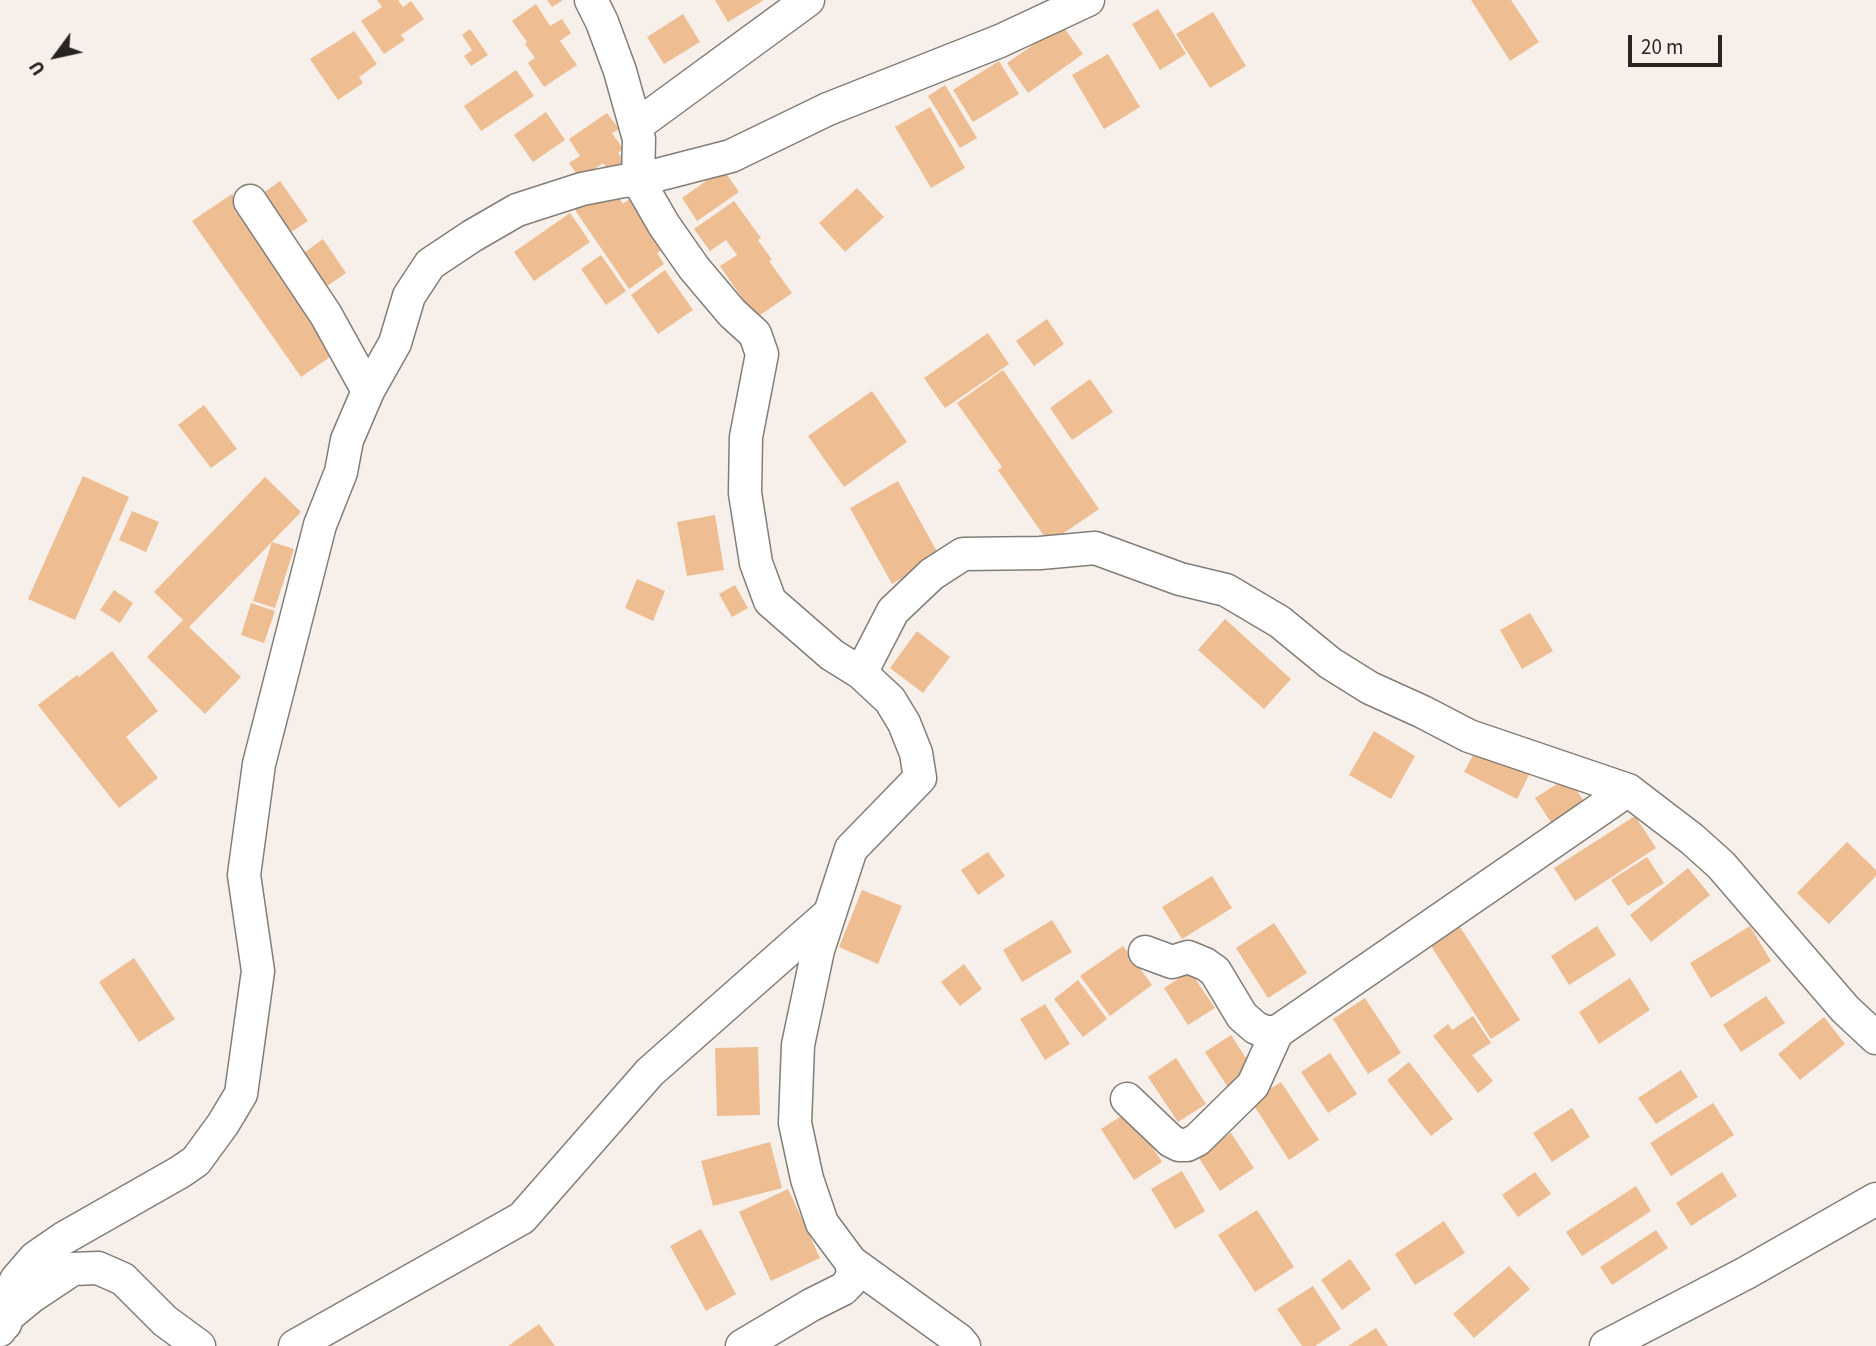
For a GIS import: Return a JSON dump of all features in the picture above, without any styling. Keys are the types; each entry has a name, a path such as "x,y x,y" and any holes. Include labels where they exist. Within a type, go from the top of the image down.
{"street":[{"path":"591,0 620,71 636,126 639,139 638,180 664,225 694,268 732,313 755,334 762,354 746,437 745,493 756,563 770,601 832,655 861,673 890,700 904,723 916,753 919,778 851,849 830,912 818,950 798,1045 795,1123 807,1179 822,1223 851,1262 964,1346"},
{"path":"636,126 808,0"},
{"path":"0,1330 8,1297 16,1280 35,1258 195,1161 223,1124 241,1094 258,971 244,875 259,764 320,525 341,472 347,440 368,391 394,343 409,296 430,264 517,210 582,189 638,180 731,156 828,109 1000,41 1088,0"},
{"path":"250,201 326,315 368,391"},
{"path":"861,673 893,611 932,574 963,554 1040,553 1095,548 1180,579 1226,590 1280,622 1330,663 1370,688 1469,736 1629,790 1721,865 1845,1009 1876,1038"},
{"path":"1126,1099 1171,1140 1179,1145 1187,1145 1205,1133 1253,1085 1277,1032 1629,790"},
{"path":"295,1346 522,1218 650,1072 830,912"},
{"path":"1145,952 1172,962 1188,957 1205,964 1215,971 1242,1016 1256,1028 1277,1032"},
{"path":"1606,1346 1746,1273 1876,1199"},
{"path":"742,1346 843,1289 853,1273 851,1262"},
{"path":"0,1339 8,1316 32,1297 73,1269 98,1268 123,1279 165,1321 199,1346"}],"building":[{"path":"377,0 398,0 403,7 411,1 424,19 401,35 405,40 384,54 361,21 382,7"},
{"path":"547,0 563,0 552,7"},
{"path":"715,0 764,0 728,22"},
{"path":"1471,0 1511,0 1539,42 1510,61"},
{"path":"536,4 550,26 562,19 571,33 560,41 577,65 544,87 528,63 535,58 512,21"},
{"path":"1158,9 1186,54 1160,70 1132,24"},
{"path":"1213,12 1246,66 1210,88 1176,34"},
{"path":"683,14 700,42 664,64 647,37"},
{"path":"1062,25 1083,54 1028,93 1007,63"},
{"path":"470,29 488,55 471,66 464,56 472,50 462,35"},
{"path":"354,31 377,64 359,77 363,83 338,100 310,59"},
{"path":"1108,54 1140,107 1104,129 1072,75"},
{"path":"999,61 1019,94 973,122 953,90"},
{"path":"516,70 534,96 481,131 464,106"},
{"path":"945,85 977,138 960,148 928,96"},
{"path":"930,107 965,168 931,188 895,127"},
{"path":"546,112 565,140 533,162 514,135"},
{"path":"607,113 619,129 612,133 623,149 618,153 627,165 612,176 603,163 580,179 569,163 580,156 569,139"},
{"path":"723,169 739,192 697,221 682,198"},
{"path":"280,181 308,221 282,238 255,199"},
{"path":"610,185 623,204 635,195 669,245 657,253 664,264 629,289 575,210"},
{"path":"857,188 884,217 845,252 819,223"},
{"path":"232,194 340,350 301,377 192,221"},
{"path":"734,201 761,238 758,240 772,260 769,261 792,293 756,318 720,266 737,255 726,240 710,251 694,229"},
{"path":"570,213 590,242 534,281 514,252"},
{"path":"323,239 346,273 320,291 297,258"},
{"path":"601,255 626,291 606,305 581,269"},
{"path":"665,270 693,310 658,334 631,295"},
{"path":"1047,319 1064,344 1034,366 1016,341"},
{"path":"988,333 1009,364 945,408 924,378"},
{"path":"1003,370 1099,509 1049,543 998,470 1002,467 957,403"},
{"path":"1090,379 1113,412 1072,440 1050,408"},
{"path":"872,391 907,442 844,487 808,436"},
{"path":"204,405 237,449 211,468 178,425"},
{"path":"83,476 129,497 75,620 28,599"},
{"path":"265,477 301,512 189,627 241,677 205,714 147,657 183,620 154,592"},
{"path":"898,481 940,557 892,584 850,508"},
{"path":"132,511 159,522 146,552 119,540"},
{"path":"715,515 724,570 687,576 677,522"},
{"path":"272,542 294,549 275,608 253,601"},
{"path":"637,579 665,591 653,621 625,608"},
{"path":"735,585 748,608 732,617 719,594"},
{"path":"114,590 133,603 120,623 100,610"},
{"path":"251,603 275,611 264,643 241,635"},
{"path":"1530,613 1553,651 1522,669 1500,630"},
{"path":"1225,619 1291,679 1264,709 1198,650"},
{"path":"917,631 950,657 923,693 890,668"},
{"path":"112,651 158,711 126,737 158,778 119,808 38,705"},
{"path":"1374,731 1415,756 1391,799 1349,775"},
{"path":"1478,746 1530,773 1517,799 1464,772"},
{"path":"1568,777 1589,809 1556,830 1535,798"},
{"path":"1635,816 1656,848 1575,901 1554,868"},
{"path":"1847,842 1876,870 1876,876 1829,924 1797,893"},
{"path":"988,852 1005,876 978,895 961,870"},
{"path":"1647,857 1664,883 1628,906 1611,880"},
{"path":"1688,868 1710,895 1651,942 1630,915"},
{"path":"1212,876 1232,908 1182,939 1162,907"},
{"path":"862,890 902,906 878,964 839,947"},
{"path":"1052,920 1072,952 1022,982 1003,950"},
{"path":"1274,923 1307,973 1268,998 1236,948"},
{"path":"1597,926 1616,955 1569,985 1551,956"},
{"path":"1750,926 1771,961 1711,998 1690,963"},
{"path":"1460,927 1520,1020 1491,1039 1431,946"},
{"path":"1123,946 1152,985 1110,1016 1080,976"},
{"path":"134,958 175,1019 139,1042 99,982"},
{"path":"964,964 982,989 960,1006 941,982"},
{"path":"1190,971 1215,1008 1188,1025 1164,988"},
{"path":"1630,978 1650,1010 1599,1044 1579,1012"},
{"path":"1078,980 1107,1019 1083,1037 1054,999"},
{"path":"1766,996 1785,1023 1741,1052 1723,1025"},
{"path":"1365,998 1401,1053 1368,1074 1333,1019"},
{"path":"1045,1004 1070,1044 1045,1060 1020,1019"},
{"path":"1473,1016 1491,1043 1472,1055 1493,1081 1478,1093 1433,1036 1448,1024 1452,1030"},
{"path":"1824,1017 1845,1044 1800,1080 1778,1054"},
{"path":"1231,1035 1255,1072 1229,1089 1205,1052"},
{"path":"758,1047 760,1115 717,1116 715,1048"},
{"path":"1330,1053 1357,1094 1328,1113 1301,1072"},
{"path":"1176,1058 1206,1104 1178,1122 1148,1077"},
{"path":"1409,1062 1453,1119 1431,1136 1387,1080"},
{"path":"1681,1070 1698,1097 1656,1124 1638,1098"},
{"path":"1281,1082 1319,1140 1289,1160 1251,1101"},
{"path":"1713,1103 1734,1135 1671,1176 1650,1143"},
{"path":"1572,1108 1590,1137 1552,1162 1533,1133"},
{"path":"1129,1111 1162,1162 1134,1180 1101,1129"},
{"path":"1231,1133 1254,1168 1220,1191 1197,1155"},
{"path":"770,1142 782,1188 713,1206 701,1161"},
{"path":"1182,1171 1205,1211 1175,1229 1151,1189"},
{"path":"1535,1172 1551,1194 1518,1217 1502,1195"},
{"path":"1722,1172 1737,1196 1691,1226 1676,1203"},
{"path":"1636,1186 1651,1211 1582,1256 1566,1232"},
{"path":"788,1189 820,1258 771,1281 739,1212"},
{"path":"1257,1210 1294,1267 1255,1292 1218,1235"},
{"path":"1444,1221 1465,1253 1415,1285 1395,1254"},
{"path":"701,1229 736,1294 706,1311 670,1246"},
{"path":"1656,1230 1668,1248 1612,1285 1600,1267"},
{"path":"1350,1259 1371,1289 1342,1310 1321,1280"},
{"path":"1509,1266 1530,1289 1474,1338 1453,1314"},
{"path":"1313,1286 1341,1329 1315,1346 1302,1346 1277,1309"},
{"path":"539,1324 555,1346 508,1346"},
{"path":"1376,1328 1388,1346 1348,1346"}]}
